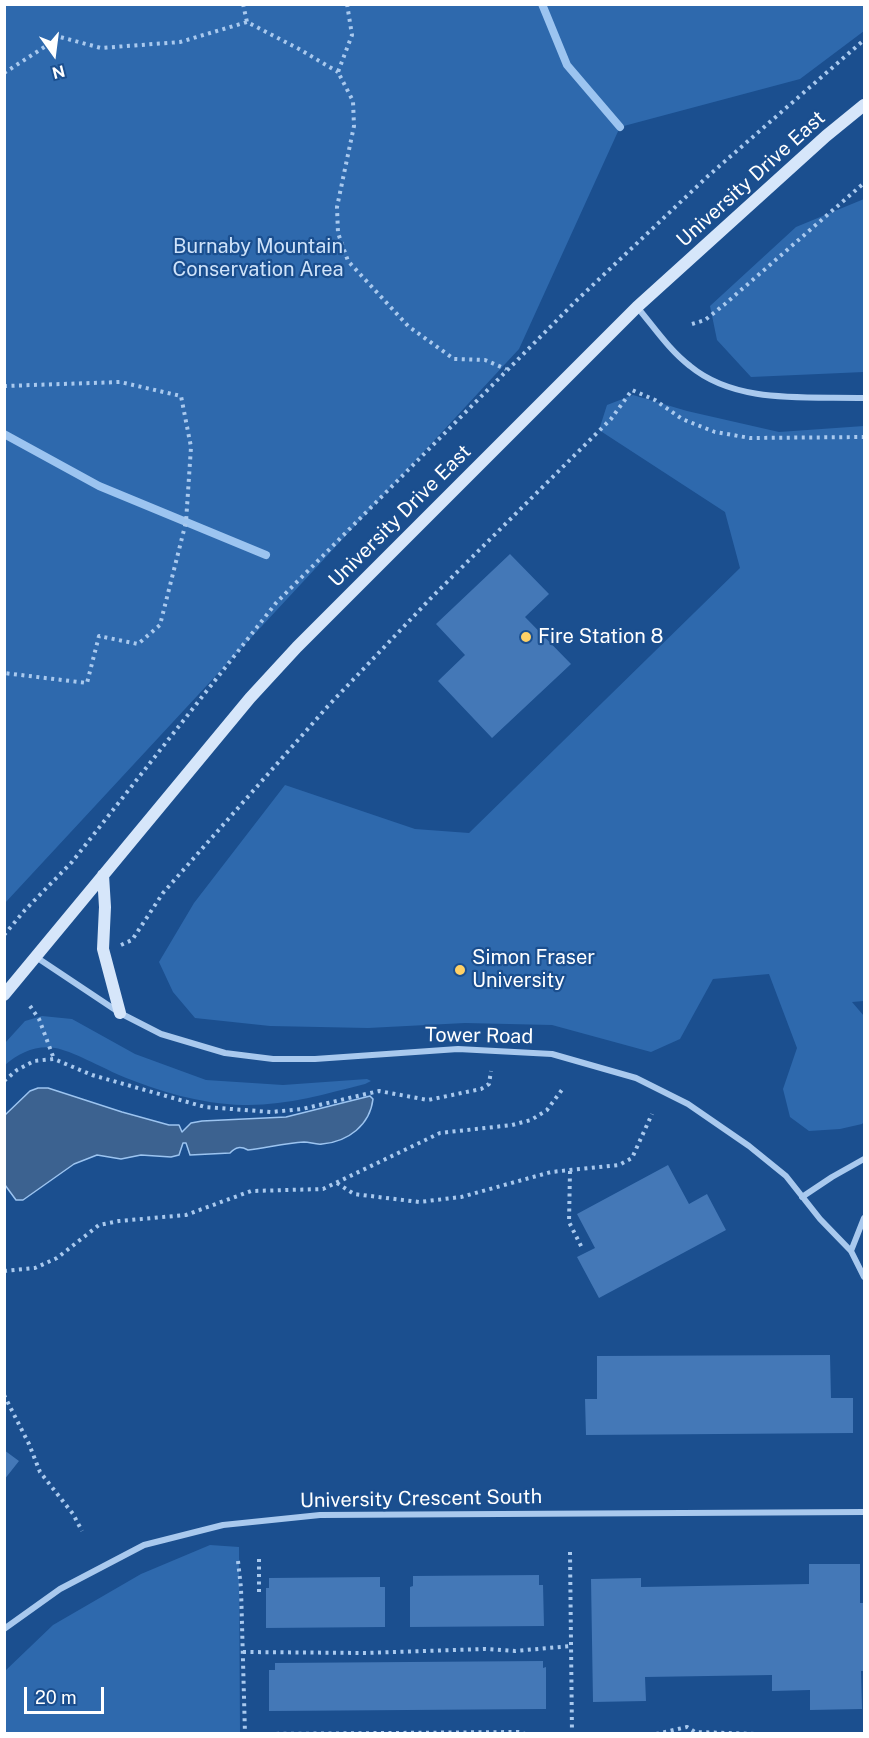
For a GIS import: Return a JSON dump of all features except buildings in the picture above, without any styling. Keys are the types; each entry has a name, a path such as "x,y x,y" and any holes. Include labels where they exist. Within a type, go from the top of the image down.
{"street":[{"name":"University Drive East","path":"4,995 250,698 297,646 637,307 864,105"},
{"path":"637,307 690,366 716,383 743,391 769,395 864,398"},
{"path":"103,874 104,949 120,1013"},
{"name":"Tower Road","path":"36,957 120,1013 162,1034 225,1053 273,1059 315,1059 458,1049 552,1054 636,1078 688,1104 749,1146 786,1176 820,1219 851,1251 864,1277"},
{"path":"802,1197 864,1159"},
{"path":"851,1251 864,1218"},
{"name":"University Crescent South","path":"4,1629 60,1589 144,1545 223,1525 320,1515 864,1512"}],"path":[{"path":"243,4 247,22"},
{"path":"338,72 352,35 347,4"},
{"path":"4,73 60,37 101,48 169,43 180,42 247,22 338,72 352,101 354,126 337,207 338,233 348,261 408,326 454,359 485,360 506,369"},
{"path":"4,935 72,862 276,603 506,369 708,176 864,40"},
{"path":"692,324 705,320 725,304 864,183"},
{"path":"4,386 120,382 181,396 191,447 186,522 160,625 138,644 99,636 87,683 4,673"},
{"path":"118,947 132,940 163,893 328,706 432,597 611,419 632,390 655,400 682,419 715,432 750,438 864,437"},
{"path":"30,1006 39,1019 54,1059"},
{"path":"4,1081 17,1070 34,1061 54,1059 92,1075 205,1107 271,1112 302,1109 379,1091 428,1100 481,1089 489,1084 492,1071"},
{"path":"4,1271 35,1268 57,1258 99,1224 186,1215 251,1191 323,1189 440,1133 512,1125 531,1120 547,1110 564,1087"},
{"path":"337,1184 354,1194 419,1202 461,1197 551,1172 620,1165 632,1158 652,1114"},
{"path":"570,1171 569,1222 583,1250"},
{"path":"4,1395 29,1444 40,1472 73,1514 82,1532"},
{"path":"570,1552 572,1734"},
{"path":"259,1559 260,1592"},
{"path":"238,1561 245,1734"},
{"path":"243,1652 366,1653 484,1649 515,1651 571,1646"},
{"path":"656,1734 660,1731 687,1727 695,1732 756,1734"},
{"path":"261,1734 518,1731 525,1734"}],"green space":[{"name":"Burnaby Mountain Conservation Area","path":"5,4 864,4 864,31 800,79 620,127 519,349 5,903"},
{"path":"864,199 864,372 751,377 717,340 710,306 796,227"},
{"path":"633,395 687,411 779,432 864,426 864,1001 852,1002 864,1016 864,1122 862,1124 840,1129 809,1131 790,1117 783,1089 797,1048 769,974 713,979 680,1039 651,1052 552,1025 465,1023 368,1028 270,1026 195,1018 173,992 159,962 194,903 285,785 415,829 469,833 740,568 725,512 599,430 607,405"},
{"path":"42,1016 72,1019 135,1054 206,1080 283,1085 367,1079 371,1081 305,1099 274,1104 243,1105 211,1102 164,1091 119,1075 61,1049 48,1047 28,1051 5,1065 5,1043 25,1021"},
{"path":"210,1545 239,1547 240,1733 5,1733 5,1671 53,1625 141,1574"}],"shaded area":[{"path":"48,1088 169,1125 179,1125 182,1132 191,1123 202,1121 286,1117 370,1096 373,1099 362,1124 349,1136 332,1143 306,1142 248,1150 238,1148 230,1153 190,1155 186,1143 183,1143 179,1155 171,1157 141,1155 121,1159 97,1155 74,1164 23,1200 16,1200 5,1185 5,1115 30,1091"}],"waterway":[{"path":"542,4 567,65 620,127"},
{"path":"4,434 99,486 266,555"}],"place":[{"name":"Fire Station 8","path":"526,637"},
{"name":"Simon Fraser University","path":"460,970"}]}
